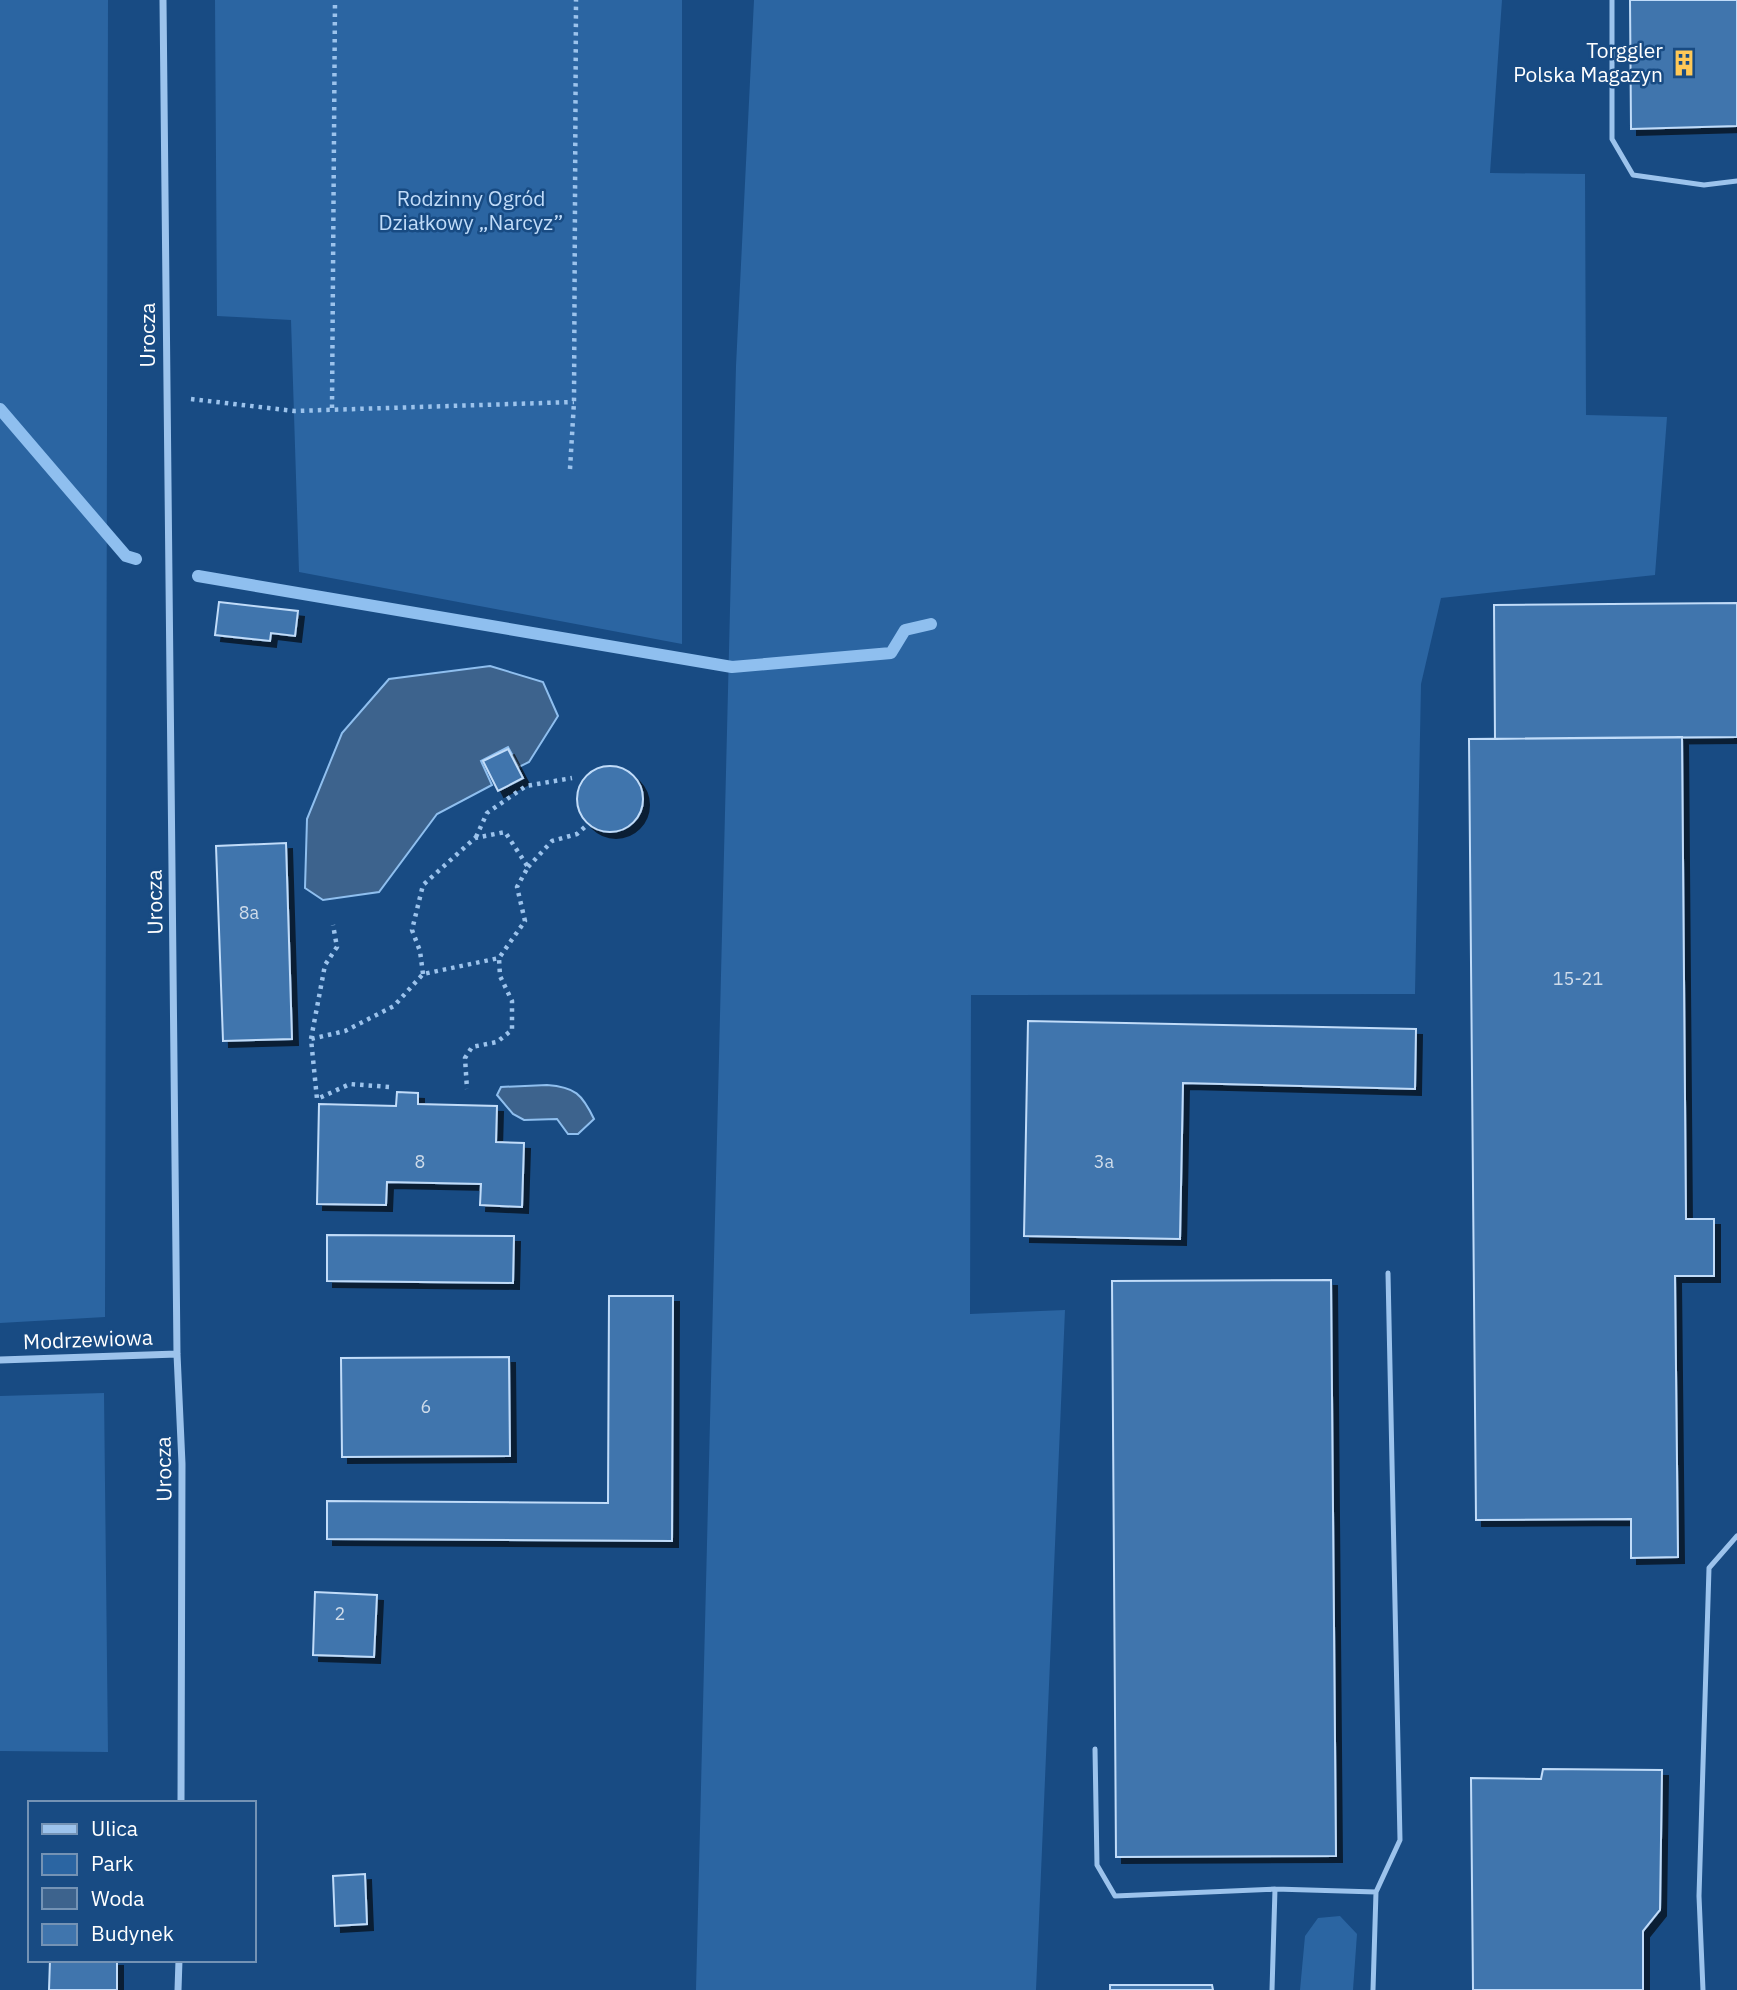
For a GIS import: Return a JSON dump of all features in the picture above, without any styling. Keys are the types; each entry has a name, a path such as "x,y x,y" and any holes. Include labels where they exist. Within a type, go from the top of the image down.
{"street":[{"name":"Urocza","path":"163,0 177,1354 182,1464 181,1801"},
{"name":"Modrzewiowa","path":"0,1360 177,1354"},
{"path":"178,1990 179,1962"}],"lane":[{"path":"1612,0 1612,139 1633,175 1704,185 1737,181"},
{"path":"1373,1990 1376,1892 1400,1840 1388,1273"},
{"path":"1703,1990 1699,1896 1709,1568 1737,1536"},
{"path":"1095,1749 1097,1865 1115,1896 1275,1889 1376,1892"},
{"path":"1272,1990 1275,1889"}],"path":[{"path":"332,408 335,0"},
{"path":"570,469 574,402 576,0"},
{"path":"166,396 294,411 574,402"},
{"path":"423,974 421,951 412,930 424,885 475,838 487,813 526,786 572,778"},
{"path":"467,1089 465,1058 472,1047 497,1041 512,1030 512,1001 500,976 499,958 525,921 517,887 528,867 552,841 577,834 587,825"},
{"path":"475,838 505,832 528,867"},
{"path":"333,925 337,947 325,965 311,1039 317,1099 350,1084 389,1087"},
{"path":"311,1039 345,1031 394,1006 423,974 499,958"}],"green space":[{"path":"0,0 108,0 105,1317 0,1323"},
{"name":"Rodzinny Ogród Działkowy „Narcyz”","path":"215,0 682,0 682,644 299,572 291,320 217,316"},
{"path":"754,0 1502,0 1490,173 1585,174 1586,415 1667,417 1655,575 1441,598 1421,684 1415,994 971,995 970,1314 1065,1310 1036,1990 696,1990 736,366"},
{"path":"104,1393 108,1752 0,1751 0,1396"},
{"path":"1340,1916 1357,1934 1353,1990 1300,1990 1305,1936 1318,1918"}],"water":[{"path":"490,666 543,682 558,716 529,762 519,767 508,747 481,761 492,785 437,814 379,892 323,900 305,888 307,819 342,733 389,679"},
{"path":"547,1085 576,1093 586,1103 594,1119 578,1134 568,1134 557,1119 524,1120 513,1114 497,1095 501,1087"}],"building":[{"name":"Torggler Polska Magazyn","path":"1630,0 1737,0 1737,126 1631,129"},
{"path":"219,602 298,611 295,636 271,633 270,641 215,635"},
{"path":"1737,603 1737,737 1495,739 1494,605"},
{"path":"1682,737 1686,1219 1714,1219 1714,1276 1675,1276 1678,1557 1631,1558 1631,1519 1476,1520 1469,739"},
{"path":"508,749 523,778 498,791 483,761"},
{"path":"616,766 634,775 641,786 641,812 634,823 623,830 604,832 586,823 579,812 577,793 586,775 597,768"},
{"path":"286,843 292,1039 223,1041 216,846"},
{"path":"1028,1021 1416,1029 1415,1089 1183,1083 1180,1239 1024,1236"},
{"path":"397,1092 418,1093 418,1104 497,1106 496,1142 524,1143 522,1207 480,1205 481,1184 387,1182 386,1205 317,1204 319,1104 396,1106"},
{"path":"327,1235 514,1236 513,1283 327,1281"},
{"path":"1331,1280 1336,1856 1116,1857 1112,1281"},
{"path":"609,1296 673,1296 672,1541 327,1539 327,1501 608,1503"},
{"path":"509,1357 510,1456 342,1457 341,1358"},
{"path":"315,1592 377,1595 374,1657 313,1655"},
{"path":"1543,1769 1662,1770 1660,1910 1643,1931 1643,1990 1473,1990 1471,1778 1541,1779"},
{"path":"365,1874 367,1924 335,1926 333,1876"},
{"path":"50,1962 117,1962 117,1990 49,1990"},
{"path":"1110,1985 1212,1985 1213,1990 1110,1990"}],"waterway":[{"path":"0,409 126,556 136,559"},
{"path":"198,576 732,667 891,653 905,630 931,624"}],"place":[{"name":"Torggler Polska Magazyn","path":"1684,63"}]}
